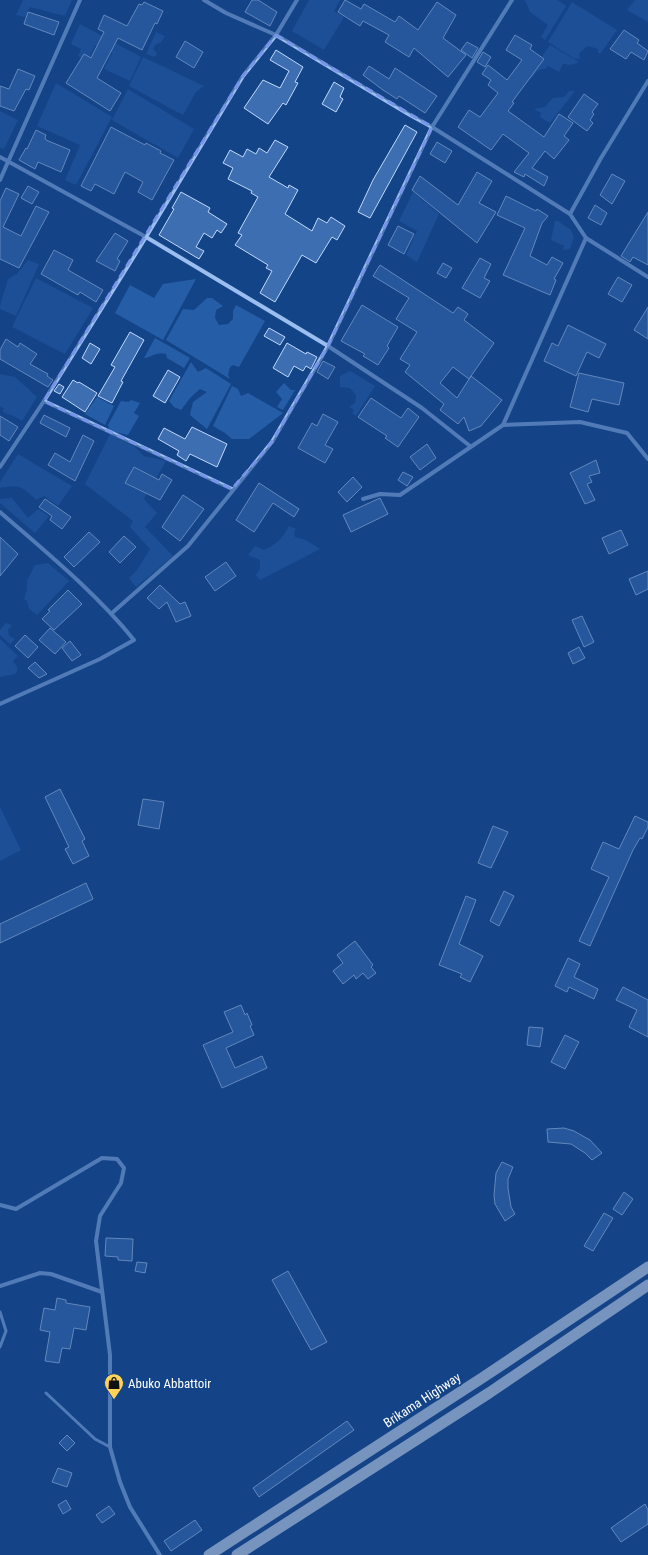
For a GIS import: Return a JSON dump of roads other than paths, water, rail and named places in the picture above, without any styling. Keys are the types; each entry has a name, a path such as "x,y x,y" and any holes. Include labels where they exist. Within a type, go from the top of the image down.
{"highway":[{"name":"Brikama Highway","path":"209,1555 482,1378 648,1267"},
{"path":"237,1555 489,1393 648,1285"}],"street":[{"path":"0,180 80,0"},
{"path":"204,0 226,13 276,35 410,116 432,127 570,214 586,238 648,277"},
{"path":"0,467 44,402 243,76 276,35 297,0"},
{"path":"112,613 188,546 232,489 272,442 328,346 432,127 512,0"},
{"path":"570,214 601,158 648,81"},
{"path":"0,157 146,237 328,346 422,408 470,446"},
{"path":"503,425 586,238"},
{"path":"44,402 232,489"},
{"path":"362,499 380,494 400,495 503,425 580,422 607,428 627,433 648,458"},
{"path":"0,512 80,580 112,613 134,640 100,659 0,704"},
{"path":"0,1205 16,1209 102,1158 117,1159 124,1168 121,1183 100,1216 96,1241 110,1355 110,1447 120,1482 130,1507 160,1555"},
{"path":"0,1286 40,1273 51,1274 102,1292"}],"lane":[{"path":"0,1312 6,1331 0,1347"},
{"path":"46,1393 95,1439 110,1447"}],"place":[{"name":"Abuko Abbattoir","path":"114,1400"}]}
